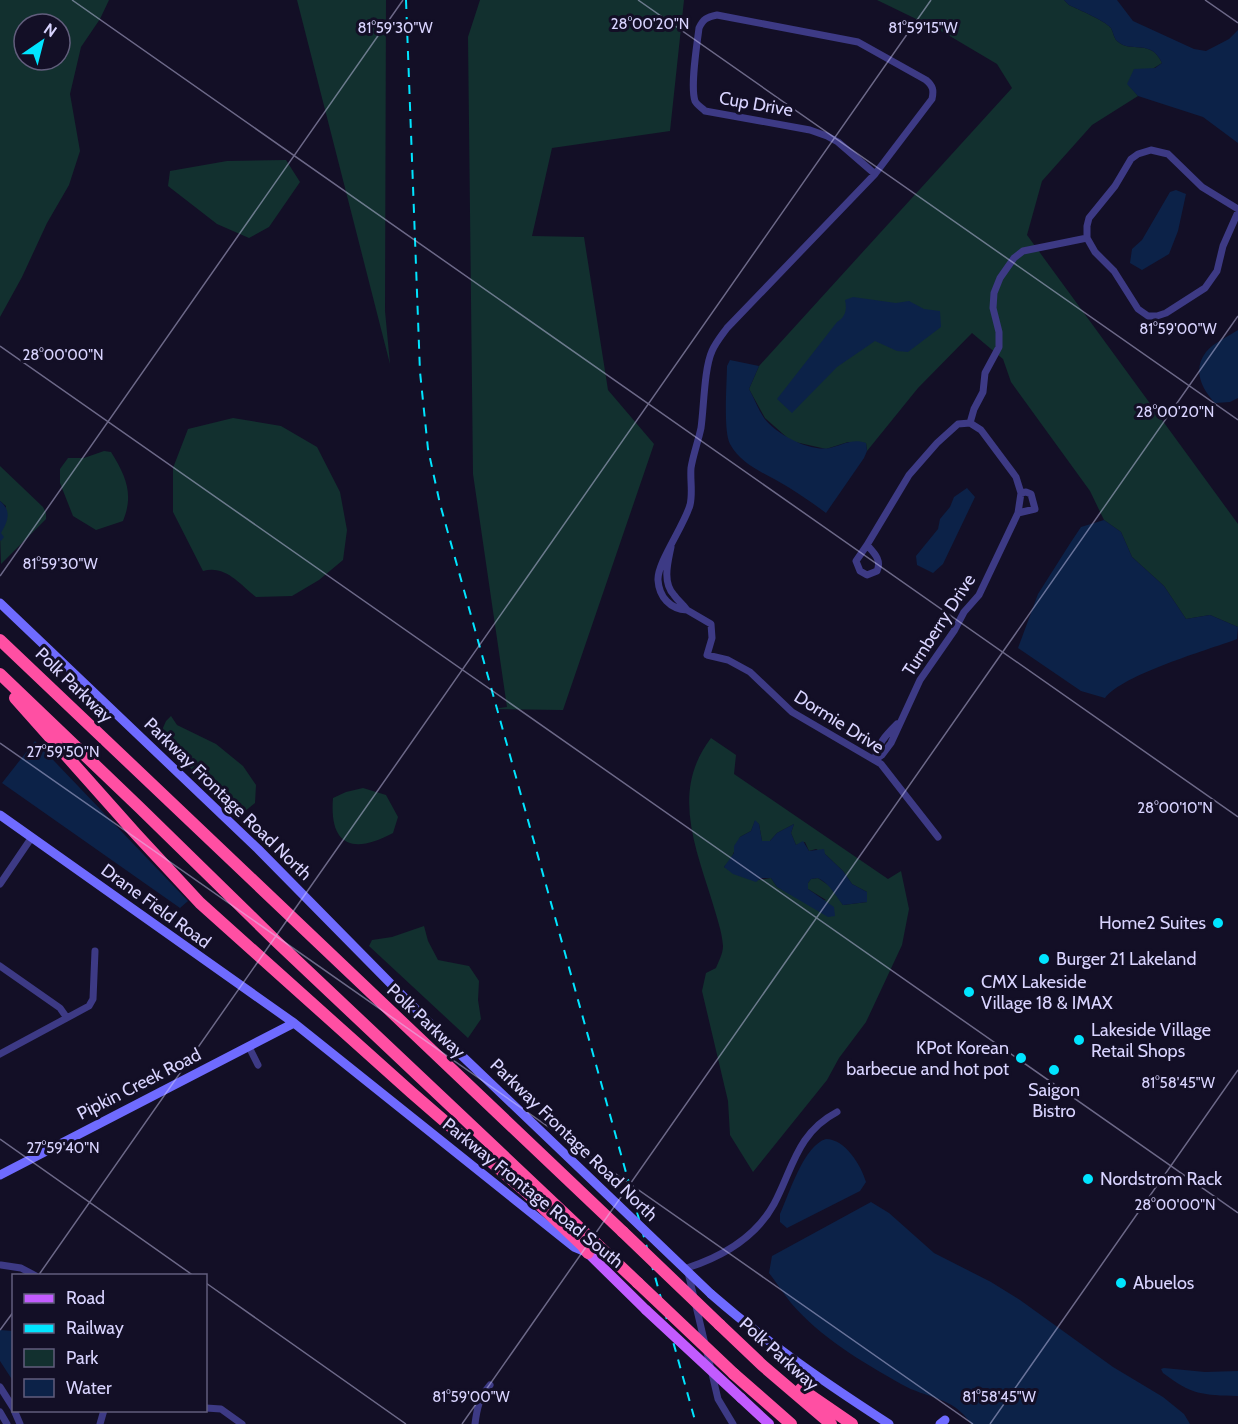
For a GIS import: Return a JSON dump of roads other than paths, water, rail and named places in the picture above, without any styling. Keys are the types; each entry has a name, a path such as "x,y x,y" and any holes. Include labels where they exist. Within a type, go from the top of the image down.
{"highway":[{"name":"Polk Parkway","path":"0,640 750,1354 831,1424"},
{"path":"0,674 277,942 734,1374 791,1424"},
{"path":"0,681 200,903 525,1191 588,1253"},
{"path":"750,1354 852,1424"}],"main road":[{"name":"Parkway Frontage Road North","path":"0,603 258,849 474,1068 711,1294 751,1329 794,1361 889,1424"},
{"name":"Drane Field Road","path":"0,815 294,1023"},
{"name":"Parkway Frontage Road South","path":"294,1023 574,1247 588,1253 769,1424"},
{"name":"Pipkin Creek Road","path":"0,1175 294,1023"}],"street":[{"name":"Cup Drive","path":"671,547 691,501 691,471 700,431 708,363 715,345 727,328 875,174 932,99 934,92 932,85 858,42 717,15 709,16 703,21 699,28 695,66 695,101 699,106 705,111 810,130 827,136 838,142 875,174"},
{"path":"1151,150 1168,154 1202,187 1238,210 1223,246 1217,271 1205,288 1157,316 1148,316 1138,309 1120,280 1095,252 1087,238 1089,218 1115,186 1131,159 1151,150"},
{"path":"970,423 983,392 985,373 999,347 999,332 993,308 994,293 1000,278 1014,258 1023,251 1087,238"},
{"path":"867,545 897,493 922,460 958,424 970,423 981,430 1013,471 1021,493 1026,492 1031,495 1035,509 1018,513"},
{"name":"Turnberry Drive","path":"875,760 891,743 920,680 954,631 964,612 979,595 1018,513 1021,493"},
{"path":"671,547 667,584 687,610"},
{"path":"671,547 660,565 658,579 661,592 670,605 677,610 687,610"},
{"path":"661,592 669,588"},
{"name":"Dormie Drive","path":"687,610 711,624 712,638 707,655 729,660 750,672 792,712 875,760 890,774 938,837"},
{"path":"0,884 32,837"},
{"path":"0,1054 87,1008 93,999 95,951"},
{"path":"0,966 60,1008 67,1018"},
{"path":"249,1047 258,1065"},
{"path":"733,1424 718,1399 687,1268 724,1253 754,1230 774,1204 800,1146 820,1122 837,1112"},
{"path":"1,1265 21,1268 34,1274"},
{"path":"475,1424 477,1406 490,1385"},
{"path":"0,1387 12,1407"},
{"path":"207,1408 221,1409 240,1423"},
{"path":"0,1412 7,1424"}],"water":[{"path":"1064,0 1117,0 1133,21 1194,49 1206,51 1229,39 1238,30 1238,143 1203,117 1138,96 1127,84 1134,69 1155,68 1162,63 1157,55 1147,48 1123,45 1116,40 1108,25 1069,5"},
{"path":"1176,190 1186,194 1178,231 1169,254 1142,270 1130,263 1132,249 1142,240 1170,192"},
{"path":"853,297 896,303 909,301 924,309 940,311 941,327 908,352 897,351 875,341 837,367 792,413 777,399 842,318 846,310 845,300"},
{"path":"1238,330 1238,398 1230,402 1215,403 1206,392 1200,379 1202,359 1209,349"},
{"path":"730,360 759,366 749,389 764,418 785,436 822,449 852,442 866,443 867,451 864,458 826,513 793,490 748,464 735,452 730,444 727,429 727,366"},
{"path":"967,488 975,497 943,564 933,573 917,565 916,556 938,529 940,519 950,507 954,497"},
{"path":"0,501 8,516 1,533 4,537 1,541 0,540"},
{"path":"1104,520 1121,532 1132,557 1164,586 1186,619 1210,615 1238,627 1237,639 1129,680 1105,698 1081,691 1018,648 1038,594 1081,527"},
{"path":"35,741 188,901 180,908 2,783"},
{"path":"755,820 759,824 762,841 770,841 777,833 794,824 791,833 796,845 803,841 809,851 824,849 825,854 843,871 852,884 867,892 867,902 843,905 826,883 818,878 811,879 808,889 834,907 835,916 828,917 777,887 771,878 761,878 756,882 733,874 724,867 734,853 734,846 740,837 751,831"},
{"path":"826,1139 840,1143 846,1148 856,1161 866,1182 860,1191 787,1228 780,1222 780,1214 793,1183 811,1150"},
{"path":"871,1202 889,1213 934,1253 991,1282 1020,1300 1113,1367 1163,1397 1184,1414 1190,1424 971,1424 964,1415 948,1403 901,1384 842,1348 815,1327 788,1299 769,1273 772,1256"},
{"path":"0,1330 12,1331 12,1379 0,1361"},
{"path":"1161,1369 1205,1372 1238,1371 1238,1396 1206,1394 1190,1390 1163,1373"}],"railway":[{"path":"406,0 420,372 428,449 440,504 696,1424"}],"place":[{"name":"Home2 Suites","path":"1218,923"},
{"name":"Burger 21 Lakeland","path":"1044,959"},
{"name":"CMX Lakeside Village 18 & IMAX","path":"969,992"},
{"name":"Lakeside Village Retail Shops","path":"1079,1040"},
{"name":"KPot Korean barbecue and hot pot","path":"1021,1058"},
{"name":"Saigon Bistro","path":"1054,1070"},
{"name":"Nordstrom Rack","path":"1088,1179"},
{"name":"Abuelos","path":"1121,1283"}]}
